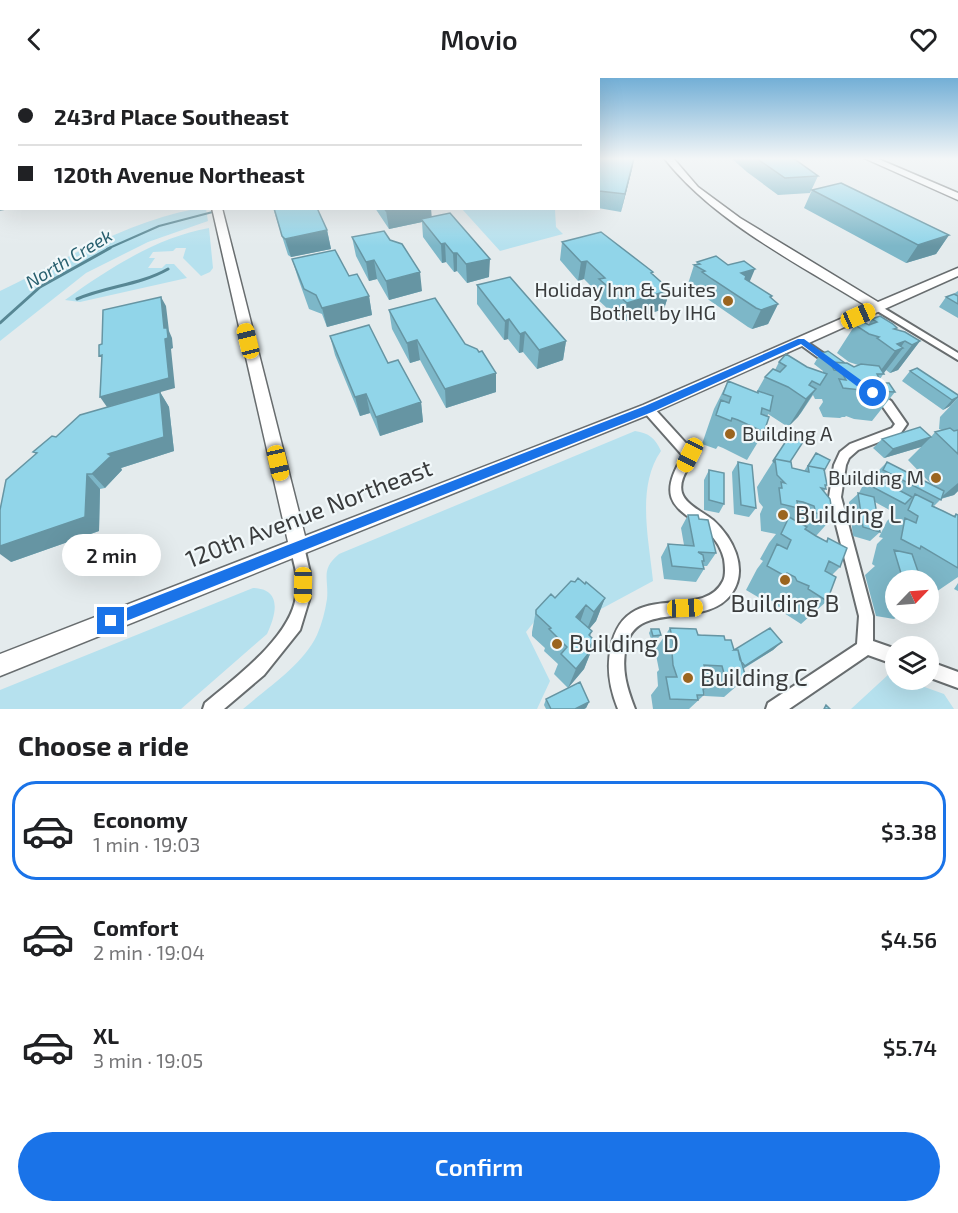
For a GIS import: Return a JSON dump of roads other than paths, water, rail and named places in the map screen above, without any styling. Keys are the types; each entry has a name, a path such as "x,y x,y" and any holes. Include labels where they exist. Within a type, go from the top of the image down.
{"street":[{"path":"694,187 736,220 958,357"},
{"path":"936,187 958,197"},
{"path":"211,709 258,669 295,625 303,597 303,573 298,546 219,213"},
{"name":"120th Avenue Northeast","path":"0,665 643,411 958,272"},
{"path":"801,341 837,367"},
{"path":"948,350 958,345"},
{"path":"774,709 861,652 865,646 866,616 835,497 840,465 844,455 854,447 896,431 901,424 887,404 864,387"},
{"path":"627,709 621,698 615,670 616,645 626,624 646,614 668,608 703,607 716,602 728,587 733,566 726,545 711,526 681,502 676,494 677,480 690,455 643,411"},
{"path":"865,646 885,653"},
{"path":"939,673 958,680"}],"waterway":[{"name":"North Creek","path":"107,249 159,226 220,210"},
{"name":"North Creek","path":"0,323 40,287 110,248"},
{"path":"77,299 146,279 168,269"}],"place":[{"name":"Holiday Inn & Suites Bothell by IHG","path":"728,301"},
{"name":"Building A","path":"730,434"},
{"name":"Building M","path":"936,478"},
{"name":"Building L","path":"783,515"},
{"name":"Building B","path":"785,580"},
{"name":"Building D","path":"557,644"},
{"name":"Building C","path":"688,678"}]}
